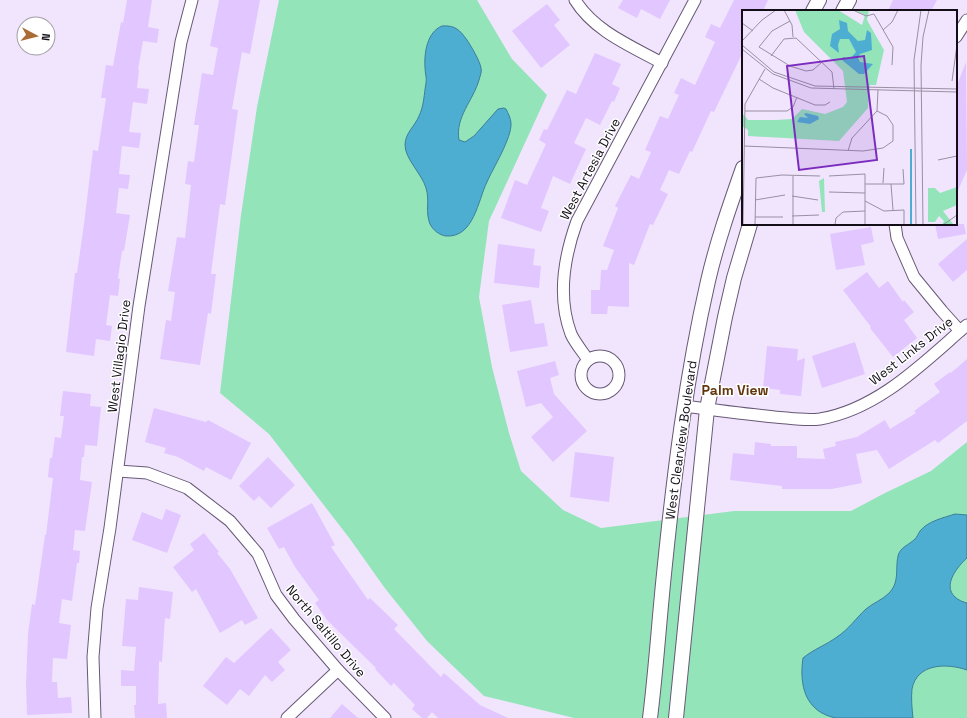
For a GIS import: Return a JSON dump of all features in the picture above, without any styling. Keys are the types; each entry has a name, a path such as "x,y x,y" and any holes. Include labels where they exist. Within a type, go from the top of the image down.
{"street":[{"name":"West Villagio Drive","path":"95,718 93,657 97,608 118,471 140,298 181,42 192,0"},
{"path":"575,0 581,10 598,27 662,63"},
{"name":"West Artesia Drive","path":"588,360 572,336 564,308 565,267 569,243 576,221 695,0"},
{"path":"814,10 819,0"},
{"path":"844,10 849,0"},
{"path":"961,33 967,20"},
{"name":"West Clearview Boulevard","path":"650,718 665,565 684,406 708,279 742,171"},
{"name":"West Clearview Boulevard","path":"676,718 707,409 734,278 750,225"},
{"path":"895,225 897,238 914,277 942,311 964,328"},
{"name":"West Links Drive","path":"684,406 794,419 819,419 843,413 862,406 899,382 964,328"},
{"name":"North Saltillo Drive","path":"118,471 147,473 188,488 230,521 258,554 276,595 294,619 338,670 385,718"},
{"path":"287,718 338,670"}],"green space":[{"path":"279,0 477,0 512,59 547,95 489,221 479,297 492,367 509,433 521,471 563,510 601,528 734,511 851,511 931,471 967,442 967,718 574,718 484,696 427,641 384,587 350,539 269,434 220,393 241,215 257,107"}],"water":[{"path":"442,26 454,27 462,33 475,54 481,70 476,88 462,116 458,132 459,140 465,142 474,136 498,109 506,109 511,123 509,137 487,182 469,225 463,231 455,235 446,236 436,232 430,224 426,188 408,156 405,145 405,141 421,112 423,104 426,81 426,50 433,33"},
{"path":"955,514 967,515 967,558 953,576 950,587 951,592 955,597 967,603 967,670 951,666 942,666 934,667 920,674 915,680 912,689 913,718 836,718 817,710 806,696 802,678 803,658 841,634 866,609 888,594 892,590 896,581 897,561 901,550 915,539 920,531 927,525 936,520"}],"building":[{"path":"127,0 152,0 148,27 159,29 157,43 143,41 138,70 137,88 149,89 147,104 133,102 129,132 141,133 139,148 122,146 119,174 130,175 128,189 119,188 116,213 130,215 118,278 120,279 118,296 110,295 106,325 112,326 110,341 96,339 94,356 66,352 75,273 77,273 93,150 98,151 106,98 101,98 106,65 113,66 121,22 123,23"},
{"path":"219,0 260,0 250,54 242,52 232,109 238,110 225,205 220,204 211,274 216,274 211,314 208,313 200,365 160,359 166,320 171,321 175,292 168,291 177,237 185,238 191,185 185,184 188,161 194,162 199,125 194,125 202,73 213,75 218,48 210,46"},
{"path":"623,0 670,0 660,19 641,9 637,18 618,8"},
{"path":"734,0 768,0 763,10 742,10 742,54 714,112 711,111 692,152 690,151 679,174 669,170 660,190 668,194 653,225 650,224 634,265 629,263 629,307 608,306 607,314 591,314 591,290 600,290 601,270 607,270 614,250 603,246 618,208 615,206 631,175 639,179 651,152 645,150 660,116 668,119 679,95 674,93 681,78 695,85 715,42 705,37 711,24 720,28"},
{"path":"893,0 937,0 932,10 888,10"},
{"path":"547,4 560,20 554,25 570,45 541,68 512,31"},
{"path":"595,53 621,64 612,84 620,88 614,102 612,101 600,125 586,118 574,143 586,149 570,184 553,176 541,208 549,211 541,232 501,218 515,180 527,185 546,144 539,140 544,129 547,130 567,90 576,94"},
{"path":"966,62 967,170 957,193 957,85"},
{"path":"964,224 966,234 938,239 935,225"},
{"path":"871,227 874,242 861,245 865,265 836,270 830,234"},
{"path":"967,239 967,270 953,282 938,264"},
{"path":"498,244 535,249 533,265 541,266 539,288 494,283"},
{"path":"867,272 879,288 888,281 903,302 904,300 914,312 904,320 917,338 893,357 843,290"},
{"path":"531,300 535,324 544,323 548,346 510,352 502,305"},
{"path":"855,342 865,374 822,388 812,356"},
{"path":"767,346 798,349 797,361 805,358 801,396 780,394 780,390 763,388"},
{"path":"967,359 967,421 938,443 935,440 889,469 877,450 856,454 862,483 832,489 782,489 782,486 730,480 733,453 754,455 755,442 771,444 771,446 797,446 797,458 825,459 823,449 836,446 835,442 857,437 885,420 890,429 916,413 914,411 940,392 934,384 950,372 951,373"},
{"path":"555,361 559,375 550,378 554,394 587,431 553,462 531,437 553,417 541,403 526,407 517,371"},
{"path":"63,391 91,394 90,406 101,407 97,446 85,445 84,457 82,457 80,480 92,482 85,531 75,530 73,550 80,551 72,601 62,599 59,623 71,625 67,659 53,658 52,682 57,682 58,698 71,697 72,713 27,715 26,684 28,634 32,604 35,605 46,535 53,478 48,477 50,458 52,458 55,437 61,438 64,416 60,416"},
{"path":"154,408 206,422 208,420 251,443 231,480 206,467 204,471 178,457 164,453 166,448 145,442"},
{"path":"575,452 614,457 609,502 570,497"},
{"path":"268,457 295,485 271,508 259,496 254,501 239,486"},
{"path":"312,503 335,545 331,547 368,600 370,598 398,625 394,629 441,677 444,673 480,705 508,718 438,718 432,712 427,718 422,718 412,709 415,705 394,683 391,686 375,669 376,668 327,620 315,603 319,600 295,567 284,547 279,549 267,528"},
{"path":"166,509 181,515 167,553 132,540 142,512 162,520"},
{"path":"204,533 230,569 258,618 245,625 242,620 220,633 196,589 192,592 173,567 194,550 190,544"},
{"path":"139,587 173,592 170,619 165,618 162,662 159,661 158,704 166,703 167,718 135,718 134,705 136,705 136,686 121,686 121,670 134,671 136,647 122,646 126,599 138,600"},
{"path":"271,628 291,650 278,662 285,670 272,682 265,675 249,696 240,689 227,705 203,686 226,657 234,663"},
{"path":"342,704 358,718 330,718"}],"district":[{"name":"Palm View","path":"735,390"}]}
